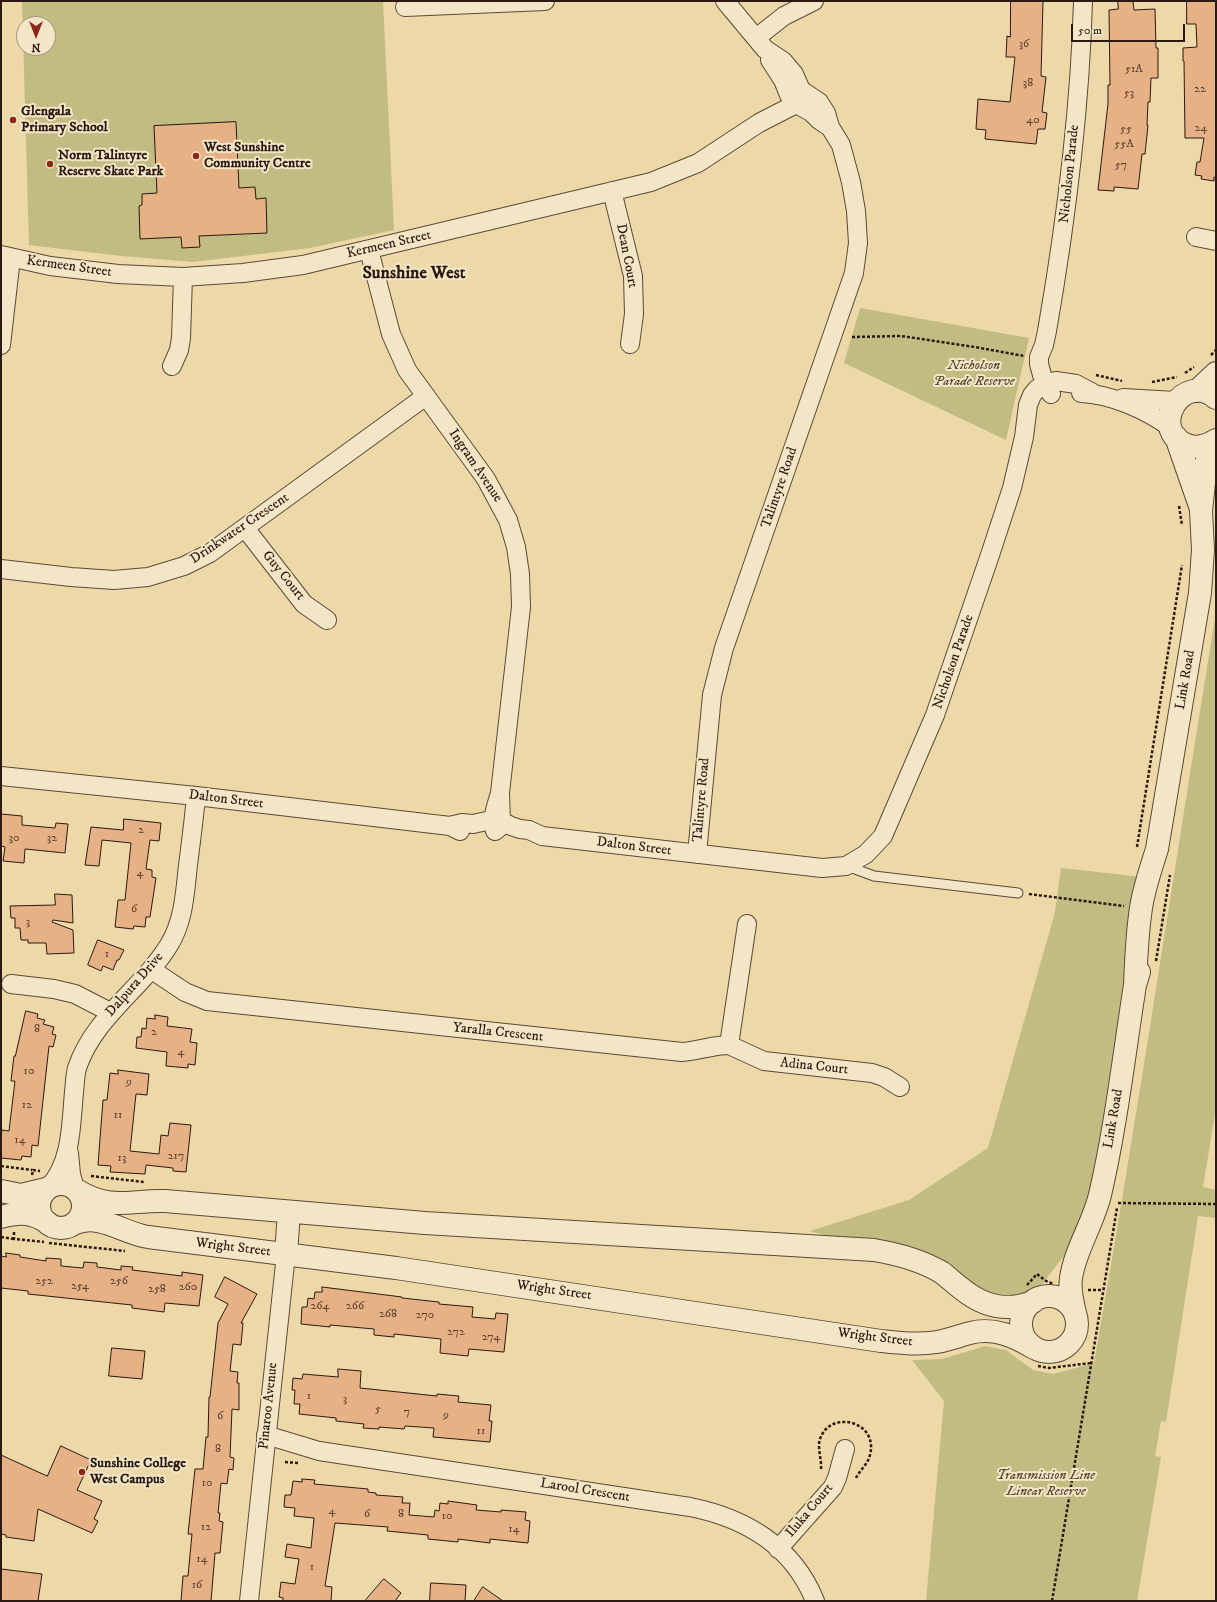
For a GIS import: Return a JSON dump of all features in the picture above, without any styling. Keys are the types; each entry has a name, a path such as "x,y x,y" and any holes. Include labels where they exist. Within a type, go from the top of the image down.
{"street":[{"path":"405,8 545,1"},
{"name":"Talintyre Road","path":"697,854 712,695 724,648 854,272 858,243 856,211 851,182 841,145 830,127 826,113 818,102 795,96 794,74 783,61 761,43 726,1"},
{"path":"761,43 784,16 814,1"},
{"name":"Nicholson Parade","path":"846,866 866,854 883,836 935,715 1012,488 1024,437 1036,410 1043,402 1050,387 1042,375 1039,357 1044,345 1055,285 1070,181 1079,82 1083,1"},
{"name":"Kermeen Street","path":"6,256 50,266 118,274 183,277 243,273 303,265 651,182 698,163 759,123 795,96"},
{"name":"Dean Court","path":"612,191 633,276 634,314 630,344"},
{"path":"1196,237 1216,241"},
{"name":"Ingram Avenue","path":"369,250 392,334 407,370 486,479 508,520 516,547 520,574 521,607 497,824"},
{"path":"1,345 6,256"},
{"path":"172,366 179,350 181,338 183,277"},
{"path":"1173,432 1169,418 1171,409 1176,401 1189,392 1206,394 1208,368"},
{"path":"1050,387 1065,392 1176,401"},
{"path":"1100,395 1152,415 1173,432 1183,443 1192,447 1202,447 1213,442"},
{"name":"Drinkwater Crescent","path":"1,569 114,580 148,577 184,566 210,552 245,528 426,396"},
{"name":"Link Road","path":"1173,432 1201,511"},
{"name":"Link Road","path":"1030,1297 1061,1286 1090,1226 1100,1194 1111,1137 1135,985 1153,910 1147,848 1200,593 1203,550 1201,511 1206,464 1213,442"},
{"name":"Guy Court","path":"245,528 304,604 327,620"},
{"name":"Dalton Street","path":"1,776 196,796 450,826 462,823 497,824 511,826 520,830 529,830 542,836 822,868 846,866"},
{"name":"Dalpura Drive","path":"63,1184 77,1069 91,1039 110,1012 152,970 170,944 179,924 184,903 196,796"},
{"path":"729,1045 747,924"},
{"name":"Yaralla Crescent","path":"152,970 185,992 207,1001 682,1052 695,1051 719,1045 729,1045"},
{"path":"11,984 54,989 75,994 110,1012"},
{"name":"Adina Court","path":"729,1045 764,1061 872,1073 884,1077 900,1087"},
{"path":"1,1217 63,1184"},
{"path":"63,1184 92,1199 112,1204 159,1201 425,1223 874,1250 898,1254 920,1261 941,1273 974,1298 990,1305 1002,1308 1012,1308 1030,1297 1051,1296 1060,1299 1072,1308 1076,1317"},
{"path":"48,1223 42,1216 39,1207 41,1197 63,1184"},
{"path":"1,1191 12,1194 37,1216 48,1223 63,1228 73,1224 80,1216 83,1206 81,1196 63,1184"},
{"name":"Pinaroo Avenue","path":"249,1601 286,1254 289,1212"},
{"name":"Wright Street","path":"73,1224 83,1221 99,1221 113,1224 144,1237 404,1269 905,1344 944,1341 970,1333 990,1331 1013,1336 1035,1357 1044,1352 1054,1352 1068,1345 1076,1332 1076,1317"},
{"path":"1061,1286 1076,1317"},
{"path":"1030,1297 1022,1325 1025,1338 1035,1357"},
{"name":"Larool Crescent","path":"266,1443 707,1510 723,1515 754,1529 778,1549 796,1568 815,1601"},
{"name":"Iluka Court","path":"778,1549 833,1487 837,1478 844,1449"}],"lane":[{"path":"846,866 874,876 1018,893"}],"path":[{"path":"852,338 900,336 1025,356"},
{"path":"1145,383 1180,377 1208,368"},
{"path":"1094,374 1124,381"},
{"path":"1178,502 1182,529"},
{"path":"1147,848 1183,560"},
{"path":"1018,893 1153,910"},
{"path":"1,1166 32,1170 63,1184 150,1183"},
{"path":"14,1239 15,1227 23,1221 24,1204 32,1170"},
{"path":"1118,1203 1216,1204"},
{"path":"1,1237 132,1252"},
{"path":"1030,1297 1037,1274 1046,1281 1061,1286 1103,1290"},
{"path":"1035,1357 1049,1368 1091,1363"},
{"path":"821,1475 820,1440 824,1431 831,1425 839,1422 849,1422 858,1424 864,1430 870,1438 871,1447 870,1456 866,1465 859,1471 855,1480"},
{"path":"285,1462 304,1464"}],"green space":[{"path":"22,1 383,1 394,230 310,248 193,262 121,256 29,245 24,56 56,56 56,16 22,16"},
{"name":"Nicholson Parade Reserve","path":"860,308 1029,338 1006,440 844,363"},
{"name":"Transmission Line Linear Reserve","path":"1216,612 1216,1107 1203,1187 1216,1190 1216,1218 1198,1216 1166,1422 1161,1421 1155,1456 1161,1457 1137,1601 926,1601 944,1401 912,1360 942,1359 985,1346 1006,1350 1033,1370 1053,1374 1094,1363 1141,1082"},
{"path":"1061,868 1142,877 1093,1185 1070,1248 1043,1283 1032,1294 1004,1299 844,1241 810,1231 909,1200 988,1148 1055,912"}],"building":[{"path":"1011,1 1043,1 1041,76 1046,77 1042,112 1047,113 1045,129 1038,129 1036,144 985,139 986,130 976,129 978,99 1010,102 1015,57 1006,57 1007,36 1010,37"},
{"path":"1118,1 1133,1 1134,10 1155,9 1156,48 1158,48 1158,78 1151,78 1145,154 1142,154 1138,189 1114,187 1114,191 1098,190 1108,104 1108,85 1110,85 1109,10 1118,9"},
{"path":"1187,1 1216,1 1216,178 1214,177 1214,181 1201,179 1202,176 1195,175 1197,162 1200,162 1204,138 1185,138 1183,48 1197,47 1196,24 1187,24"},
{"name":"West Sunshine Community Centre","path":"236,122 239,188 255,187 256,199 266,198 267,233 199,236 200,247 182,248 181,237 140,239 139,206 142,205 142,194 157,193 154,126"},
{"path":"1,814 22,816 22,825 55,828 56,823 68,824 65,853 25,849 24,863 3,861 5,847 1,846"},
{"path":"124,819 161,823 159,841 150,840 146,869 152,870 152,877 156,878 150,917 146,917 145,927 134,926 133,929 115,927 118,900 125,900 131,843 102,840 99,866 85,865 91,827 123,830"},
{"path":"55,894 72,895 73,923 53,920 52,922 73,930 74,953 47,954 46,943 28,943 28,940 21,940 20,928 15,928 15,918 11,918 10,906 55,905"},
{"path":"98,940 124,950 119,960 117,960 113,970 103,966 101,971 88,965"},
{"path":"26,1011 38,1014 37,1018 45,1020 43,1024 54,1027 52,1034 56,1035 53,1047 49,1046 38,1146 32,1145 31,1157 22,1156 21,1160 1,1158 2,1130 9,1131 15,1081 11,1081 14,1056"},
{"path":"155,1015 168,1017 167,1026 192,1029 190,1042 197,1043 195,1065 188,1064 188,1068 166,1066 167,1052 136,1048 137,1037 141,1037 142,1028 146,1029 147,1018 155,1019"},
{"path":"118,1070 149,1074 147,1095 136,1094 130,1151 159,1154 161,1135 168,1136 170,1123 191,1125 186,1172 173,1171 173,1168 146,1165 145,1174 110,1172 111,1166 98,1165 103,1100 107,1100 110,1073 118,1074"},
{"path":"6,1253 46,1261 46,1258 61,1259 61,1266 83,1268 84,1262 97,1263 97,1267 121,1270 121,1266 133,1267 132,1270 182,1276 182,1272 203,1275 199,1306 165,1303 164,1312 132,1308 132,1305 28,1294 28,1291 1,1288 1,1256 6,1257"},
{"path":"225,1277 257,1294 241,1323 243,1323 241,1345 233,1344 230,1371 238,1372 237,1383 239,1383 239,1410 232,1409 230,1457 234,1458 233,1470 229,1469 227,1484 221,1483 218,1513 220,1513 219,1521 223,1522 220,1553 215,1553 211,1601 181,1601 183,1576 188,1576 192,1534 188,1534 195,1469 203,1469 206,1437 208,1437 209,1397 218,1323 228,1304 215,1297"},
{"path":"322,1287 439,1302 439,1304 473,1307 472,1317 495,1319 496,1313 508,1314 504,1352 469,1349 468,1356 440,1353 441,1339 394,1334 394,1337 374,1335 374,1329 301,1324 302,1307 307,1307 308,1298 314,1299 315,1292 322,1292"},
{"path":"112,1348 145,1351 142,1379 109,1376"},
{"path":"338,1369 361,1371 360,1388 437,1396 437,1394 459,1396 458,1402 491,1405 489,1421 492,1421 490,1442 433,1437 434,1428 405,1426 404,1429 379,1427 379,1429 363,1428 364,1424 336,1421 336,1418 299,1414 300,1404 294,1404 295,1390 292,1390 293,1378 302,1379 303,1374 338,1377"},
{"path":"61,1446 91,1460 77,1490 102,1501 94,1519 98,1521 92,1533 38,1509 34,1541 6,1537 6,1535 1,1534 1,1455 47,1476"},
{"path":"302,1479 315,1480 314,1484 368,1489 368,1492 376,1493 376,1495 403,1497 402,1503 410,1503 409,1515 434,1517 435,1510 439,1511 440,1503 448,1504 448,1501 477,1505 476,1510 526,1512 525,1520 530,1521 528,1543 490,1539 490,1543 458,1539 458,1542 428,1539 428,1535 387,1531 388,1527 335,1523 325,1586 332,1587 331,1601 283,1601 283,1598 279,1597 281,1582 295,1584 299,1559 285,1557 287,1544 311,1548 314,1518 294,1516 295,1508 284,1507 285,1495 291,1495 293,1481 302,1482"},
{"path":"1,1569 42,1574 38,1601 1,1601"},
{"path":"384,1579 401,1593 395,1601 365,1601"},
{"path":"431,1583 466,1585 465,1601 430,1601"},
{"path":"483,1587 503,1601 474,1601"}],"place":[{"name":"Glengala Primary School","path":"13,120"},
{"name":"West Sunshine Community Centre","path":"196,156"},
{"name":"Norm Talintyre Reserve Skate Park","path":"50,164"},
{"name":"Sunshine College West Campus","path":"82,1472"}],"district":[{"name":"Sunshine West","path":"414,274"}]}
